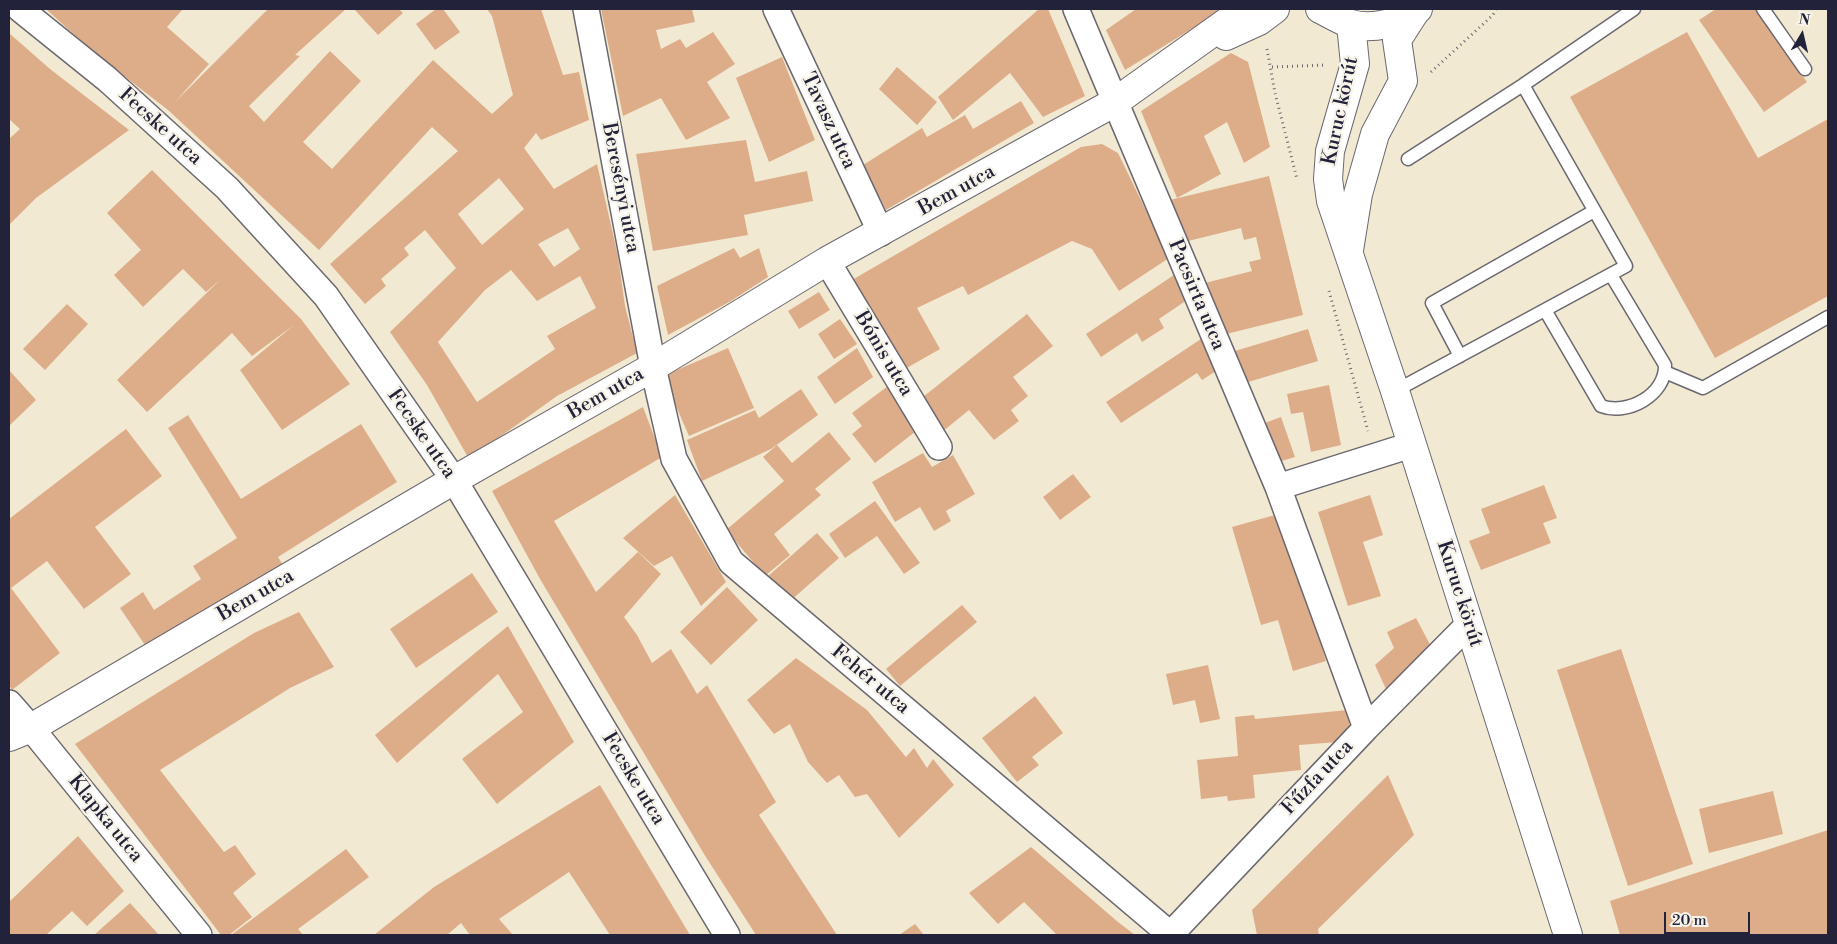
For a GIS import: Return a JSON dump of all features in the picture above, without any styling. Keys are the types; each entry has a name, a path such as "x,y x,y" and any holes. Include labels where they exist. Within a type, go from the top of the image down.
{"street":[{"name":"Fecske utca","path":"20,9 107,79 227,188 326,296 454,480 727,935"},
{"name":"Bercsényi utca","path":"586,9 653,367"},
{"name":"Tavasz utca","path":"776,9 881,233"},
{"name":"Pacsirta utca","path":"1076,9 1278,487 1366,728"},
{"name":"Bem utca","path":"20,733 454,480 653,367 827,261 881,233 1115,102 1245,9"},
{"name":"Bem utca","path":"1179,57 1259,21 1275,9"},
{"path":"1320,9 1352,24 1381,25 1395,22 1416,10"},
{"name":"Kuruc körút","path":"1349,254 1358,194 1375,134 1403,82 1397,40 1416,10"},
{"name":"Kuruc körút","path":"1352,24 1355,64 1330,151 1328,179 1331,201 1395,391 1568,935"},
{"name":"Bónis utca","path":"827,261 939,447"},
{"name":"Fehér utca","path":"653,367 674,459 731,562 1171,935"},
{"path":"1278,487 1411,445"},
{"name":"Fűzfa utca","path":"1171,935 1366,728 1469,624"},
{"name":"Klapka utca","path":"9,704 20,733 199,935"}],"lane":[{"path":"1408,159 1523,85 1634,9"},
{"path":"1763,9 1805,68"},
{"path":"1395,391 1626,266 1523,85"},
{"path":"1460,356 1432,303 1594,211"},
{"path":"1545,310 1602,406 1616,409 1631,407 1656,390 1665,372 1665,365 1610,275"},
{"path":"1665,372 1703,388 1828,317"}],"path":[{"path":"1426,77 1493,15 1496,9"},
{"path":"1300,187 1275,93 1272,66 1331,65"},
{"path":"1326,283 1375,456"}],"building":[{"path":"46,9 183,9 167,27 209,64 175,102 268,9 346,9 295,55 300,56 249,106 264,122 330,51 361,81 303,142 332,169 433,60 492,114 513,95 492,16 487,9 541,9 563,75 579,72 589,120 541,140 536,133 524,148 554,189 597,164 618,256 625,306 637,353 557,396 469,459 427,385 390,332 456,268 425,230 404,248 409,255 381,279 386,286 365,304 330,264 458,151 432,127 319,250 168,110 93,52","holes":["499,178 524,209 482,245 458,214","568,228 580,249 554,267 538,244","511,270 537,301 580,276 596,308 547,336 555,349 477,402 438,342 485,290"]},
{"path":"354,9 399,9 403,13 378,35"},
{"path":"436,9 443,9 460,32 435,50 416,24"},
{"path":"601,9 692,9 695,22 656,30 661,49 680,39 686,48 713,32 735,64 707,82 730,118 686,140 661,98 623,116"},
{"path":"1039,9 1048,9 1085,96 1043,117 1010,73 953,120 938,97"},
{"path":"1136,9 1224,9 1125,70 1106,30"},
{"path":"1716,9 1756,9 1807,82 1764,112 1699,20"},
{"path":"1687,32 1758,158 1828,119 1828,296 1715,358 1570,97"},
{"path":"9,33 50,69 129,130 36,198 9,225 9,139 20,129 9,119"},
{"path":"1231,53 1248,62 1270,147 1244,163 1227,122 1204,136 1221,174 1177,198 1141,111"},
{"path":"782,57 815,140 769,162 736,78"},
{"path":"897,67 937,102 917,125 879,89"},
{"path":"1021,101 1034,123 886,210 863,165 922,128 927,137 965,115 973,129"},
{"path":"746,140 755,182 807,171 813,201 744,215 748,235 653,251 636,154"},
{"path":"1102,144 1118,153 1169,258 1119,291 1092,249 1072,241 968,295 963,286 917,308 940,349 905,369 852,280 1081,147"},
{"path":"152,170 301,319 350,384 282,430 240,370 294,325 252,356 232,333 147,412 117,380 220,280 206,292 183,269 143,307 114,275 141,250 107,213"},
{"path":"1269,176 1303,315 1218,336 1205,283 1252,271 1249,262 1261,259 1256,237 1244,240 1241,228 1180,243 1170,200"},
{"path":"734,248 740,258 759,248 768,277 731,301 668,335 657,286"},
{"path":"1174,275 1190,298 1159,319 1164,328 1142,342 1137,333 1101,357 1086,334"},
{"path":"819,292 830,310 799,329 788,311"},
{"path":"67,304 88,324 45,370 23,349"},
{"path":"1027,314 1053,346 1013,377 1028,396 1011,410 1019,421 994,440 969,410 942,432 918,401"},
{"path":"840,319 857,344 834,359 818,334"},
{"path":"1308,329 1318,361 1245,383 1235,351"},
{"path":"1204,337 1224,366 1202,380 1197,373 1121,423 1106,402"},
{"path":"728,348 754,408 689,436 663,376"},
{"path":"857,348 873,377 835,404 817,377"},
{"path":"9,370 36,400 9,426"},
{"path":"1329,385 1341,445 1311,452 1303,412 1291,414 1287,394"},
{"path":"888,386 920,428 875,463 852,434 862,426 852,413"},
{"path":"801,389 818,415 771,449 702,481 687,440 755,410 759,418"},
{"path":"643,407 662,457 554,521 596,592 638,552 661,574 624,617 637,635 652,663 671,649 697,694 707,685 776,802 759,815 837,935 756,935 704,854 540,579 492,491"},
{"path":"188,415 241,499 361,424 397,482 278,557 283,565 149,651 120,608 143,592 154,610 201,579 193,566 237,538 168,428"},
{"path":"1281,417 1295,457 1275,463 1262,424"},
{"path":"126,429 162,476 95,527 131,574 84,609 47,561 11,588 60,653 12,690 9,685 9,519"},
{"path":"829,432 851,459 815,489 821,495 774,534 790,555 765,576 726,530 784,481 763,457 777,445 792,463"},
{"path":"923,453 932,467 953,455 975,494 946,511 951,521 934,531 920,507 895,522 872,482"},
{"path":"1073,474 1091,497 1060,520 1043,497"},
{"path":"1544,485 1557,518 1543,523 1551,543 1481,570 1469,541 1490,533 1481,509"},
{"path":"675,495 726,582 701,606 672,556 654,566 623,538"},
{"path":"1370,495 1383,535 1363,542 1381,596 1348,606 1318,512"},
{"path":"875,501 920,563 904,574 877,536 845,558 829,534"},
{"path":"1282,513 1326,661 1293,671 1278,620 1261,625 1232,527"},
{"path":"817,533 839,558 789,602 767,577"},
{"path":"472,573 498,612 416,668 390,629"},
{"path":"727,587 758,620 711,665 680,632"},
{"path":"962,605 977,622 900,686 886,669"},
{"path":"299,612 334,667 290,688 160,770 224,852 235,845 256,874 233,893 252,917 229,935 221,935 75,744 254,633"},
{"path":"1416,618 1435,654 1389,696 1375,665 1394,648 1387,632"},
{"path":"508,626 574,742 497,804 462,759 523,712 498,674 397,763 375,735"},
{"path":"1621,649 1693,864 1628,886 1557,670"},
{"path":"796,658 867,710 906,757 914,748 927,768 933,759 954,785 899,838 867,794 855,797 839,775 827,783 808,762 790,724 774,734 747,700"},
{"path":"1208,665 1220,719 1200,723 1195,700 1173,705 1166,674"},
{"path":"1035,696 1063,733 1032,757 1039,765 1017,782 982,738"},
{"path":"1348,710 1351,741 1299,745 1301,770 1253,775 1255,798 1228,801 1227,796 1201,799 1197,760 1238,756 1235,717 1254,715 1255,719"},
{"path":"1388,775 1414,835 1318,929 1319,935 1257,935 1252,910"},
{"path":"600,785 690,935 610,935 569,872 499,919 513,935 470,935 461,923 447,935 374,935 434,887"},
{"path":"1773,791 1783,834 1709,853 1699,809"},
{"path":"1828,830 1828,935 1620,935 1610,901"},
{"path":"78,836 124,891 87,926 72,911 46,935 9,935 9,902"},
{"path":"1031,847 1135,935 1057,935 1024,902 998,924 969,893"},
{"path":"346,849 369,877 298,929 303,935 231,935"},
{"path":"130,903 159,935 94,935"},
{"path":"915,924 924,935 899,935"}]}
